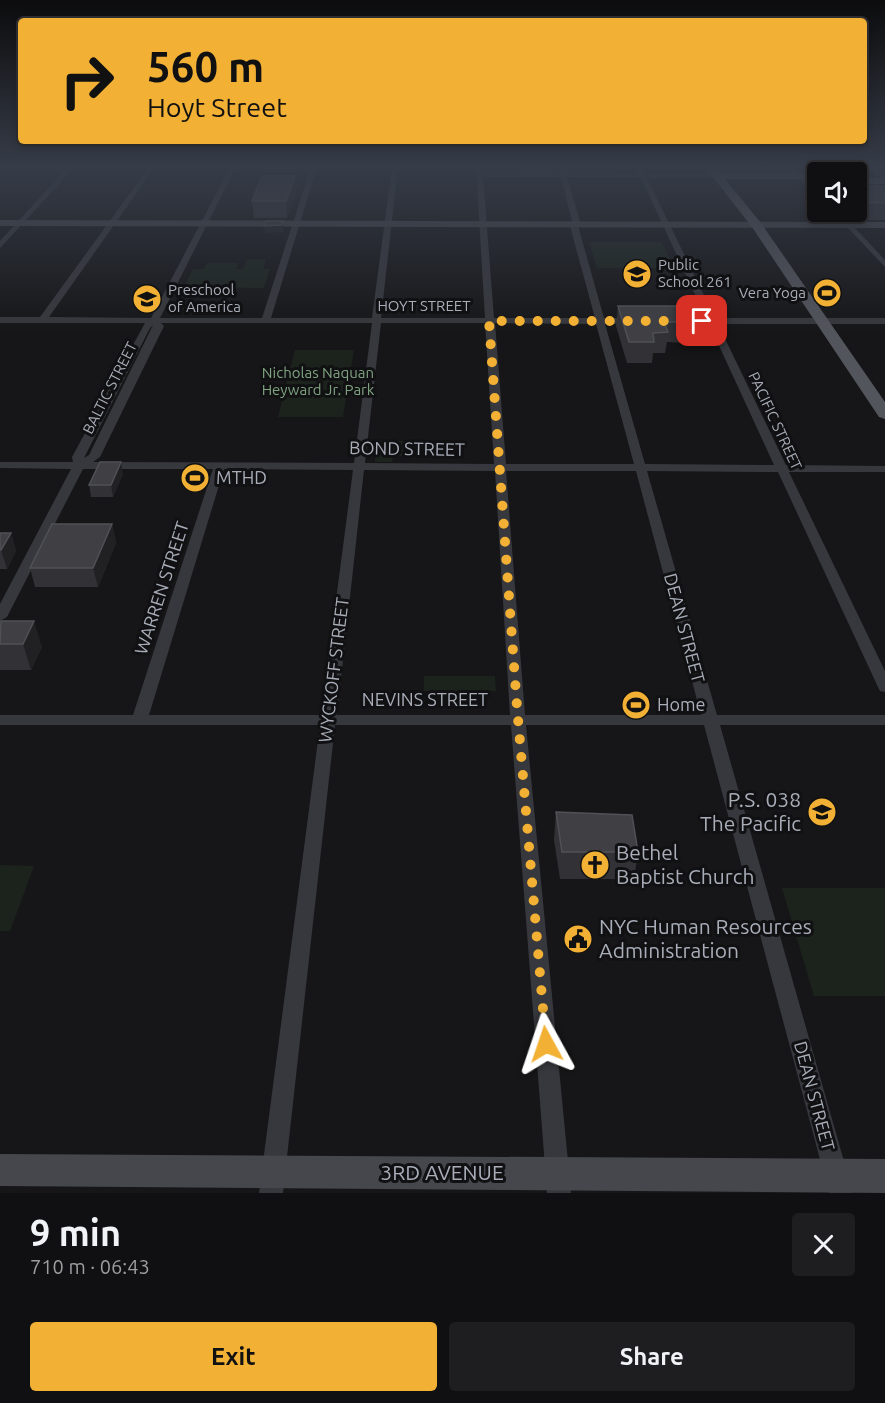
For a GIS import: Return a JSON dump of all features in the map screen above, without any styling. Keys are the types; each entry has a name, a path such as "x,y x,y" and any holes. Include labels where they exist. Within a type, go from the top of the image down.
{"main road":[{"path":"757,225 885,414"}],"street":[{"path":"0,223 885,225"},
{"path":"0,246 21,223"},
{"path":"42,321 113,223"},
{"name":"BALTIC STREET","path":"0,617 79,465 94,457 159,326 154,321 204,223"},
{"path":"265,321 297,223"},
{"name":"WYCKOFF STREET","path":"273,1183 388,223"},
{"path":"847,223 885,265"},
{"path":"482,224 518,720 558,1183"},
{"name":"DEAN STREET","path":"575,224 838,1184"},
{"name":"PACIFIC STREET","path":"665,224 885,687"},
{"name":"HOYT STREET","path":"0,320 645,321"},
{"path":"656,321 885,321"},
{"name":"BOND STREET","path":"0,465 885,469"},
{"name":"WARREN STREET","path":"139,721 220,465"},
{"name":"NEVINS STREET","path":"0,720 885,720"},
{"name":"3RD AVENUE","path":"0,1170 273,1183 838,1184 885,1176"}],"green space":[{"path":"589,242 662,242 674,268 597,268"},
{"path":"247,259 266,259 263,269 270,269 264,288 184,287 193,269 204,269 207,263 238,263 236,269 243,269"},
{"name":"Nicholas Naquan Heyward Jr. Park","path":"295,350 354,350 343,417 278,417"},
{"path":"377,441 403,441 403,456 393,456 392,462 375,462"},
{"path":"424,676 495,676 496,691 424,691"},
{"path":"0,865 34,866 10,931 0,931"},
{"path":"782,888 885,888 885,996 814,996"}],"building":[{"path":"265,223 283,223 282,225 264,226"},
{"path":"618,306 682,306 689,322 664,322 668,332 653,333 654,342 629,342"},
{"path":"100,462 121,462 111,485 89,485"},
{"path":"52,524 112,524 93,568 30,568"},
{"path":"0,533 11,533 1,550 0,550"},
{"path":"1,621 34,621 23,644 0,644"},
{"path":"556,812 632,815 638,852 562,852"}],"place":[{"name":"Public School 261","path":"637,274"},
{"name":"Vera Yoga","path":"827,293"},
{"name":"Preschool of America","path":"147,299"},
{"name":"MTHD","path":"195,478"},
{"name":"Home","path":"636,705"},
{"name":"P.S. 038 The Pacific","path":"822,812"},
{"name":"Bethel Baptist Church","path":"595,865"},
{"name":"NYC Human Resources Administration","path":"578,939"}],"route":[{"path":"546,1044 517,707 489,321 702,321"}]}
